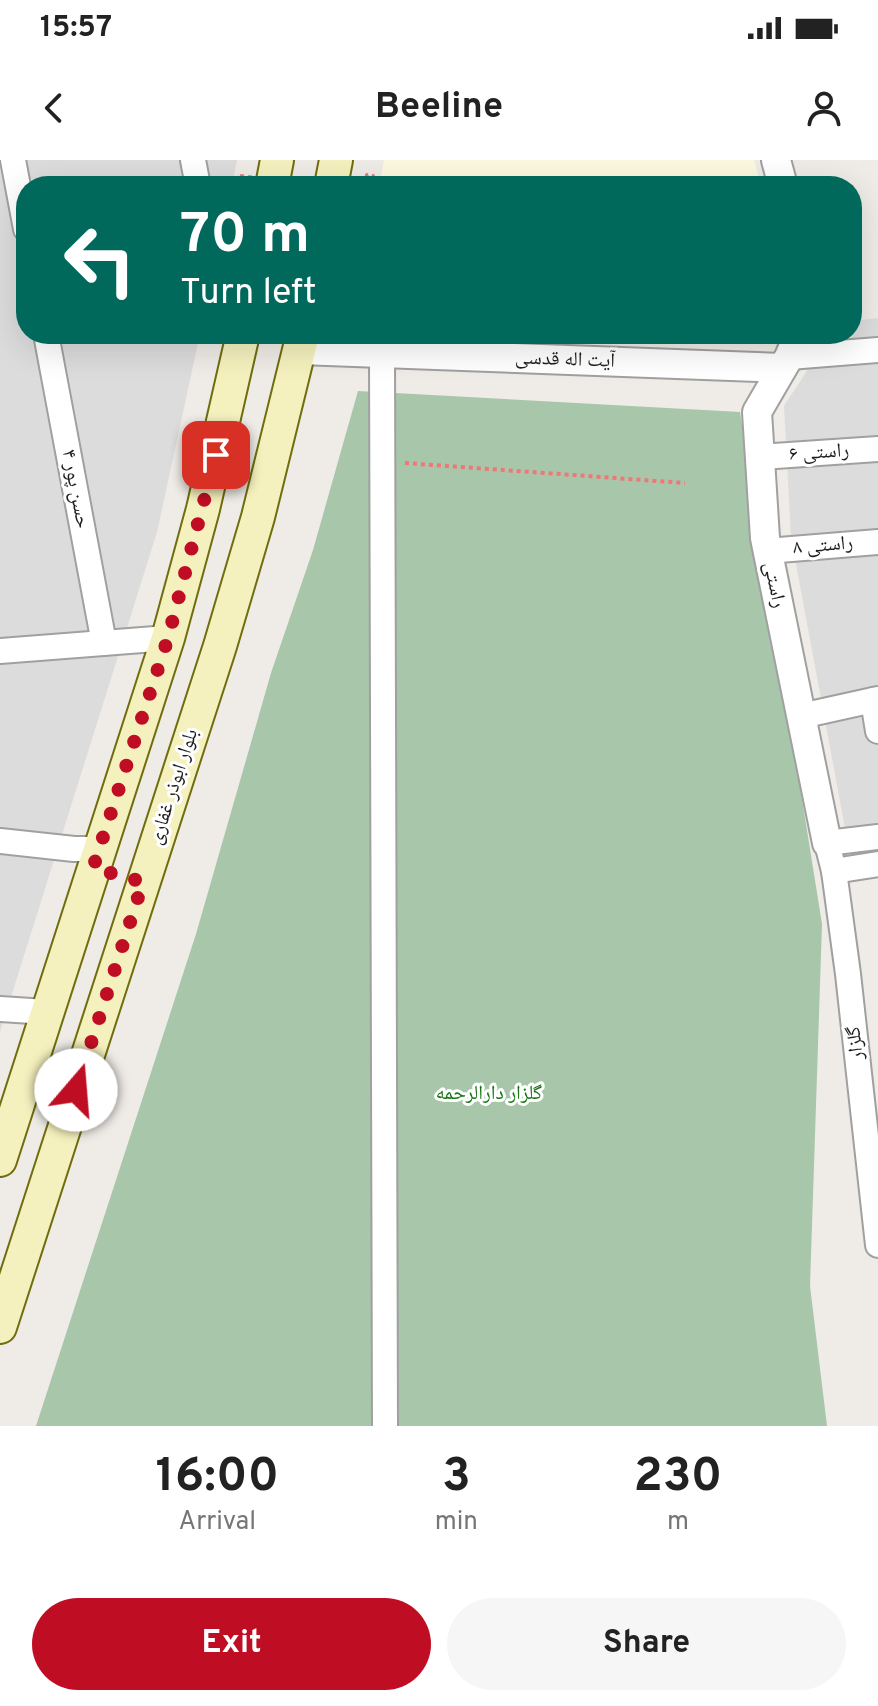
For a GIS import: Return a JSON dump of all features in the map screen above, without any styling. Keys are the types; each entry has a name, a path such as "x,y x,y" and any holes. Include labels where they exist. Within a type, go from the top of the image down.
{"main road":[{"path":"0,1160 168,638 203,509 241,344"},
{"name":"بلوار ابوذر غفاری","path":"0,1327 241,574 301,344"},
{"path":"96,859 143,882"}],"street":[{"name":"۴ حسن پور","path":"48,344 104,643"},
{"name":"آیت اله قدسی","path":"318,344 382,352 790,353"},
{"path":"790,353 878,350"},
{"path":"382,352 385,1426"},
{"name":"راستی","path":"790,353 757,412 767,551 827,843"},
{"name":"راستی ۶","path":"760,457 878,449"},
{"name":"راستی ۸","path":"767,551 878,542"},
{"path":"0,651 168,638"},
{"path":"801,716 876,700 878,731"},
{"path":"827,843 878,837"},
{"path":"0,841 74,849 96,859"},
{"name":"گلزار","path":"827,843 834,871 878,1245"},
{"path":"834,871 878,864"},
{"path":"0,1009 47,1012"}],"path":[{"path":"382,462 685,483"}],"shaded area":[{"path":"0,160 237,160 234,176 16,176 16,344 198,344 157,532 0,1032"},
{"path":"384,160 754,160 758,176 381,176"},
{"path":"878,318 878,850 850,855 791,537 784,406 824,344 862,344 862,320"}],"green space":[{"name":"گلزار دارالرحمه","path":"358,391 740,412 822,924 810,1286 827,1426 36,1426 196,934 271,673 313,550"}],"route":[{"path":"76,1090 143,882 93,868 168,638 216,455"}]}
